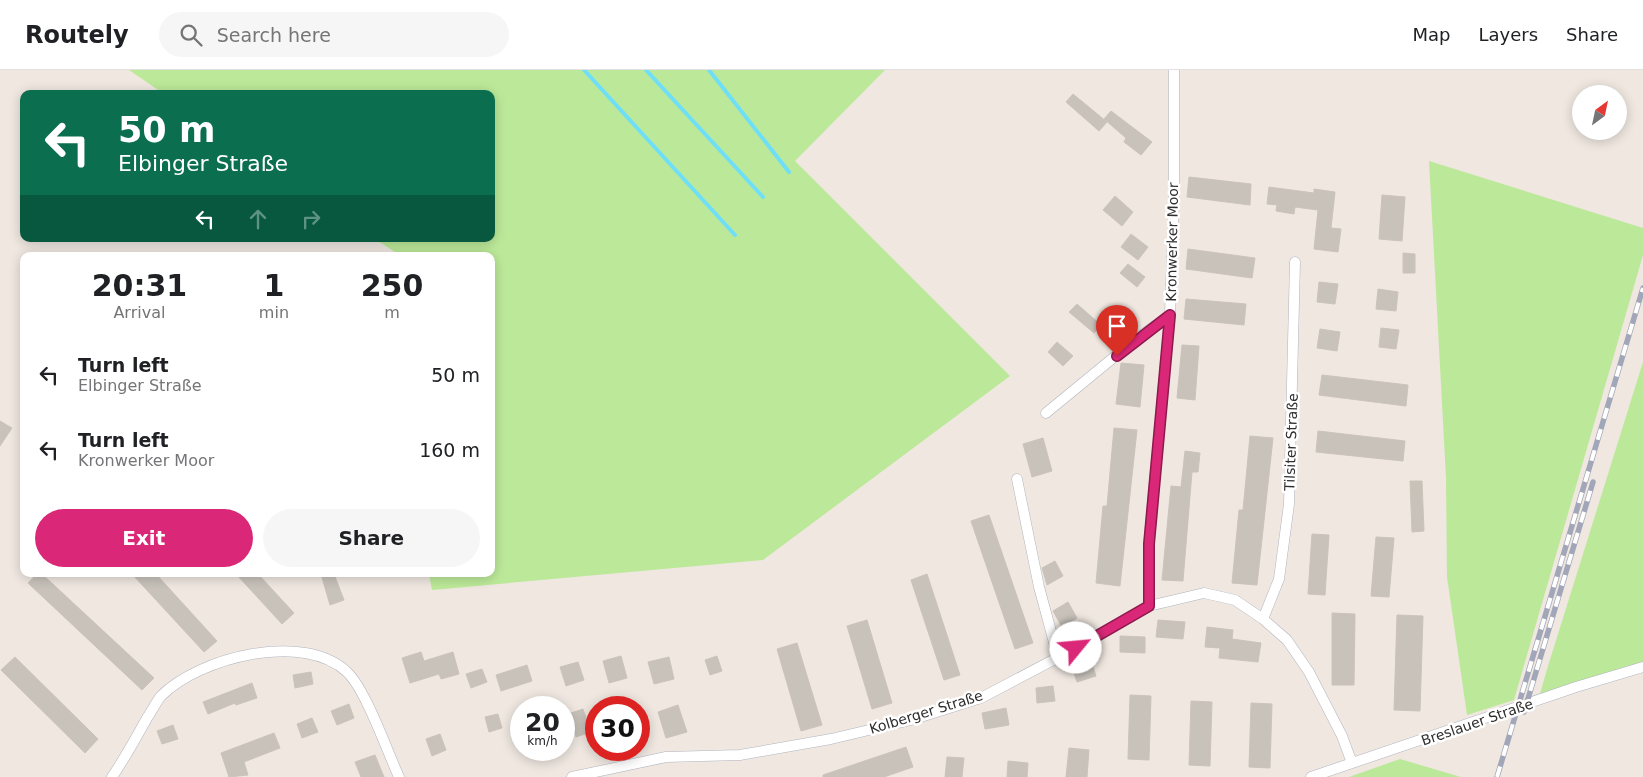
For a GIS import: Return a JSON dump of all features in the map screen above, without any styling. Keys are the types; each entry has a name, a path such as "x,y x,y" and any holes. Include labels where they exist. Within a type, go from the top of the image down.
{"street":[{"name":"Kronwerker Moor","path":"1046,413 1135,340 1170,315 1174,198 1174,70"},
{"name":"Tilsiter Straße","path":"1263,619 1279,579 1289,504 1295,262"},
{"path":"1149,606 1149,544 1170,315"},
{"path":"1017,479 1039,587 1058,657"},
{"name":"Kolberger Straße","path":"572,777 666,756 740,755 831,740 911,720 981,698 1149,606 1204,593 1234,600 1263,619 1287,640 1309,672 1342,736 1352,764"},
{"path":"112,777 161,696 182,680 221,661 251,655 291,651 323,657 346,671 352,678 358,686 399,777"},
{"name":"Breslauer Straße","path":"1311,777 1585,684 1643,667"}],"green space":[{"path":"129,70 885,70 795,161 1010,376 763,560 432,590 430,577 495,577 495,252 395,252 380,242 495,242 495,90 158,90"},
{"path":"1429,161 1643,228 1643,255 1514,700 1467,715 1447,577 1446,478"},
{"path":"1643,362 1643,667 1538,701 1548,666"},
{"path":"1400,759 1461,777 1349,777"}],"building":[{"path":"1073,94 1107,122 1099,131 1066,102"},
{"path":"1111,111 1152,142 1141,155 1124,142 1126,138 1104,119"},
{"path":"1189,177 1251,184 1250,205 1187,197"},
{"path":"1269,187 1314,193 1314,189 1335,192 1331,228 1341,229 1338,252 1314,249 1318,210 1295,207 1294,214 1276,211 1277,205 1267,204"},
{"path":"1382,195 1405,197 1402,241 1379,239"},
{"path":"1115,196 1133,212 1122,226 1103,210"},
{"path":"1131,234 1148,247 1138,260 1121,247"},
{"path":"1188,249 1255,258 1252,278 1186,269"},
{"path":"1403,253 1415,254 1415,273 1403,273"},
{"path":"1128,264 1145,277 1137,287 1120,273"},
{"path":"1319,282 1338,284 1335,304 1317,302"},
{"path":"1378,289 1398,292 1396,311 1376,309"},
{"path":"1186,299 1246,304 1244,325 1184,319"},
{"path":"1077,304 1101,325 1094,333 1069,312"},
{"path":"1381,328 1399,330 1396,349 1379,347"},
{"path":"1320,329 1340,332 1337,351 1317,348"},
{"path":"1057,342 1073,356 1063,366 1048,352"},
{"path":"1182,345 1199,346 1195,400 1177,398"},
{"path":"1121,363 1144,365 1140,407 1116,404"},
{"path":"1322,375 1408,385 1406,406 1319,395"},
{"path":"0,421 12,428 0,446"},
{"path":"1114,428 1137,430 1120,586 1096,583 1103,506 1107,506"},
{"path":"1318,431 1405,441 1403,461 1316,452"},
{"path":"1250,436 1273,438 1257,585 1232,583 1239,510 1243,510"},
{"path":"1043,438 1052,471 1032,477 1023,444"},
{"path":"1185,451 1200,453 1198,472 1192,472 1183,581 1162,580 1171,486 1181,487"},
{"path":"1410,481 1422,481 1424,531 1412,532"},
{"path":"989,515 1033,643 1015,649 971,521"},
{"path":"1312,534 1329,535 1325,595 1308,594"},
{"path":"1376,537 1394,538 1389,597 1371,596"},
{"path":"1055,561 1063,576 1047,585 1042,568"},
{"path":"927,574 960,675 944,680 911,580"},
{"path":"34,577 45,577 154,678 142,690 28,583"},
{"path":"135,577 159,577 217,641 204,652"},
{"path":"239,577 261,577 294,613 282,624"},
{"path":"322,577 335,577 344,600 330,605"},
{"path":"1068,602 1077,618 1062,627 1053,611"},
{"path":"1332,613 1355,614 1354,685 1332,685"},
{"path":"1397,615 1423,616 1420,711 1394,710"},
{"path":"867,620 892,703 872,709 847,626"},
{"path":"1158,620 1185,622 1183,639 1156,637"},
{"path":"1207,627 1233,630 1232,639 1261,643 1258,662 1219,658 1220,648 1205,647"},
{"path":"1120,636 1145,637 1145,653 1120,652"},
{"path":"797,643 822,725 801,731 777,649"},
{"path":"421,652 424,661 453,652 459,674 441,679 439,674 410,683 402,658"},
{"path":"621,656 627,678 609,683 603,661"},
{"path":"717,656 722,671 710,675 705,660"},
{"path":"15,657 98,739 85,753 1,670"},
{"path":"669,657 674,679 654,684 648,662"},
{"path":"1091,661 1096,676 1077,682 1072,667"},
{"path":"578,662 584,680 566,686 560,667"},
{"path":"527,665 532,681 501,691 496,675"},
{"path":"482,669 487,682 471,688 466,674"},
{"path":"311,672 313,684 295,688 293,675"},
{"path":"252,683 257,698 236,705 235,703 208,714 203,702"},
{"path":"1053,686 1055,701 1037,703 1036,688"},
{"path":"1130,695 1151,696 1149,760 1128,759"},
{"path":"1191,701 1212,702 1210,766 1189,765"},
{"path":"1251,703 1272,704 1270,768 1249,767"},
{"path":"349,704 354,718 337,725 331,711"},
{"path":"678,705 687,732 666,738 658,712"},
{"path":"1006,708 1009,725 985,729 982,713"},
{"path":"583,709 585,715 585,734 576,737 575,734 575,712"},
{"path":"498,714 502,728 489,732 485,717"},
{"path":"312,718 318,732 302,738 297,724"},
{"path":"173,725 178,739 162,744 157,731"},
{"path":"274,733 280,748 244,762 248,775 229,777 221,753"},
{"path":"440,734 446,750 432,756 426,739"},
{"path":"906,747 913,767 884,777 823,777 823,775"},
{"path":"1069,748 1089,750 1087,777 1066,777"},
{"path":"375,755 384,777 361,777 355,762"},
{"path":"947,757 964,758 962,777 945,777"},
{"path":"1008,761 1028,763 1027,777 1007,777"}],"waterway":[{"path":"584,70 735,235"},
{"path":"646,70 763,197"},
{"path":"709,70 789,172"}],"railway":[{"path":"1497,777 1643,288"},
{"path":"1524,712 1593,482"}],"route":[{"path":"1076,648 1149,606 1149,544 1170,315 1135,340 1117,356"}]}
